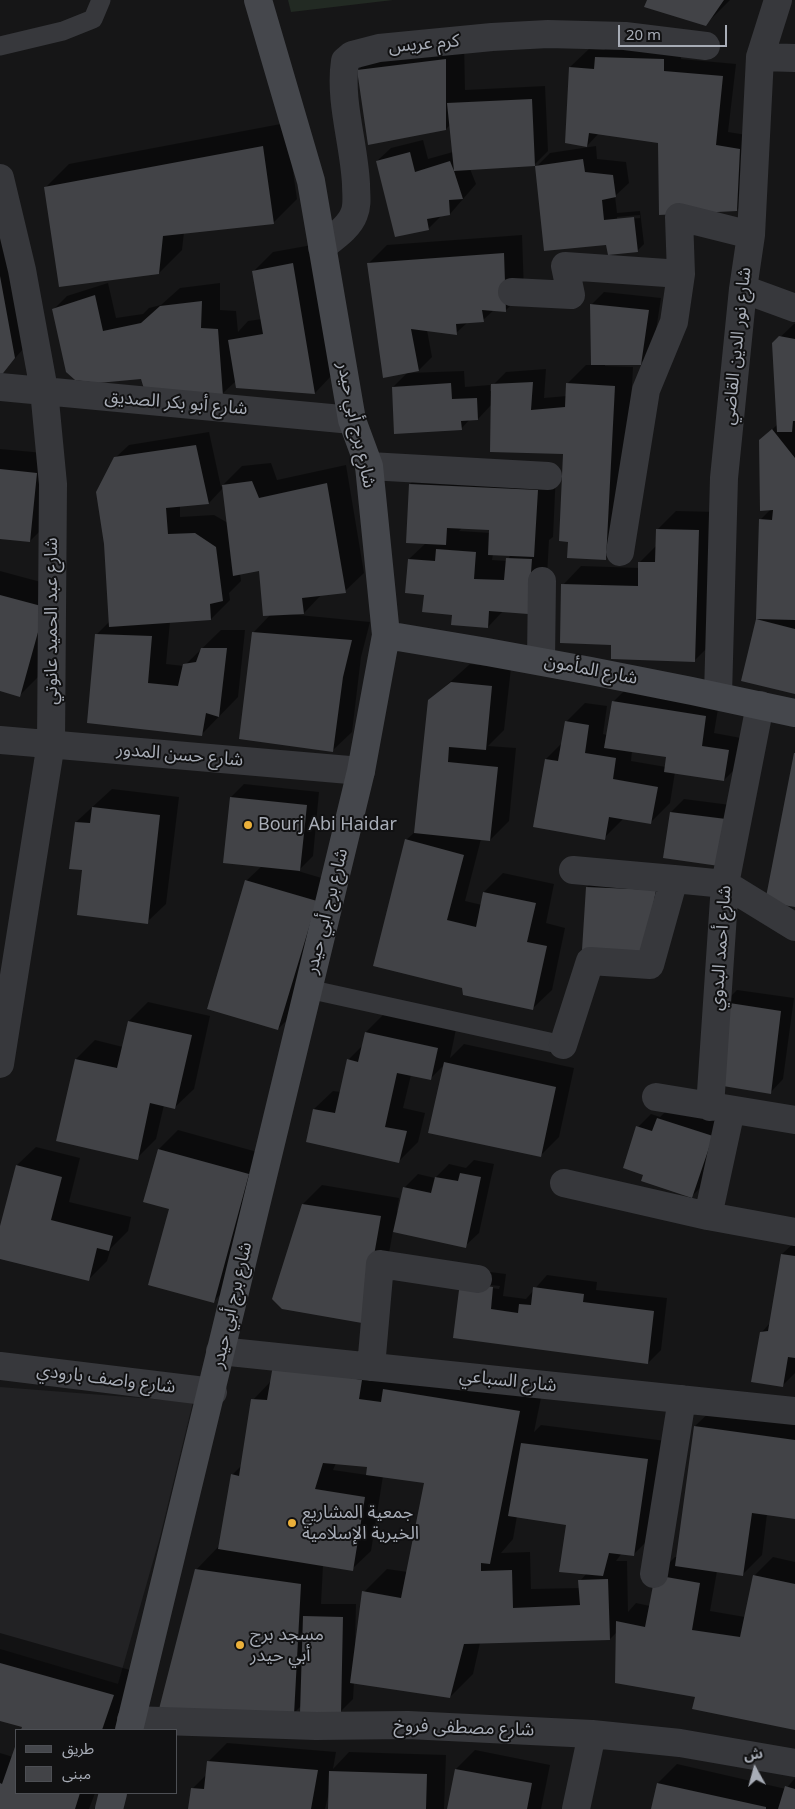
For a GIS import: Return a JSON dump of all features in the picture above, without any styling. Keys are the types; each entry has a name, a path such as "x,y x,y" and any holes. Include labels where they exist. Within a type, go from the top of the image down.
{"street":[{"name":"شارع برج أبي حيدر","path":"130,1725 361,771 386,635 369,466 352,420 311,181 258,0"},
{"name":"شارع نور الدين القاضي","path":"718,695 724,478 742,289 750,235 760,57 778,0"},
{"name":"كرم عريس","path":"322,247 348,226 357,202 356,172 344,87 345,61 352,55 379,48 548,34 626,36 706,46"},
{"path":"760,57 795,58"},
{"name":"شارع عبد الحميد عانوتي","path":"0,178 22,270 44,390 53,484 51,743 0,1064"},
{"path":"620,552 646,390 674,322 681,274 679,217 750,235"},
{"path":"512,292 571,295 565,266 681,274"},
{"path":"742,289 795,308"},
{"name":"شارع أبو بكر الصديق","path":"0,387 352,420"},
{"path":"369,466 548,476"},
{"path":"541,660 542,581"},
{"name":"شارع المأمون","path":"386,635 541,660 718,695 795,713"},
{"name":"شارع أحمد البدوي","path":"708,1216 720,1108 725,884 760,705"},
{"name":"شارع حسن المدور","path":"0,740 361,771"},
{"path":"573,870 725,884 795,927"},
{"path":"563,1046 590,961 650,964 674,879"},
{"path":"656,1097 795,1120"},
{"path":"564,1183 708,1216 795,1232"},
{"path":"371,1367 380,1264 478,1279"},
{"name":"شارع السباعي","path":"220,1351 795,1411"},
{"name":"شارع واصف بارودي","path":"0,1366 212,1392"},
{"path":"654,1574 682,1400"},
{"name":"شارع مصطفى فروخ","path":"130,1725 417,1725 592,1734 680,1743 795,1763"},
{"path":"576,1809 592,1734"},
{"path":"109,1809 113,1794"}],"lane":[{"path":"0,46 63,31 93,19 102,0"},
{"path":"308,990 563,1046"}],"shaded area":[{"path":"288,0 393,0 291,12"},
{"path":"0,1387 193,1402 160,1537 118,1684 0,1649"}],"building":[{"path":"647,0 724,0 706,26 644,7"},
{"path":"595,57 664,59 664,71 723,76 716,145 740,149 737,211 659,215 658,143 589,133 587,147 565,143 569,67 594,69"},
{"path":"446,59 446,130 368,145 357,70"},
{"path":"532,99 535,166 454,171 447,103"},
{"path":"263,146 274,224 163,236 159,274 59,287 44,187"},
{"path":"410,152 415,172 450,161 463,199 449,200 450,215 427,219 429,230 395,237 376,161"},
{"path":"583,159 585,172 613,175 616,197 602,200 604,220 634,217 638,252 608,255 606,245 544,251 535,166"},
{"path":"504,253 506,312 482,310 484,322 456,324 457,335 411,329 419,371 383,378 367,263"},
{"path":"293,263 315,394 236,388 228,340 263,334 252,271"},
{"path":"0,276 15,358 0,377"},
{"path":"95,295 103,331 141,323 160,306 202,301 201,328 218,329 223,396 144,389 141,379 98,383 75,380 66,372 52,309"},
{"path":"590,304 649,310 641,365 591,365"},
{"path":"779,336 795,339 795,421 793,421 792,432 777,432 772,343"},
{"path":"533,382 531,410 565,407 566,383 615,386 606,560 567,558 568,542 559,541 563,454 490,452 491,384"},
{"path":"451,383 452,399 477,398 478,420 461,421 462,430 394,434 392,387"},
{"path":"772,429 795,458 795,620 756,619 759,519 772,520 773,510 760,511 759,440"},
{"path":"196,445 209,504 166,508 168,534 195,533 216,547 223,601 210,604 211,620 109,627 104,544 96,492 114,457"},
{"path":"0,469 37,473 30,542 0,539"},
{"path":"252,481 259,498 327,483 346,593 302,598 304,614 263,616 259,571 233,576 222,485"},
{"path":"409,484 538,490 534,557 488,555 489,530 447,528 446,545 406,543"},
{"path":"656,529 699,530 695,662 611,659 611,645 560,643 561,584 638,586 638,562 655,562"},
{"path":"436,549 476,552 474,579 504,580 506,558 532,559 528,614 489,611 488,628 451,625 452,615 422,612 424,595 405,593 408,559 435,561"},
{"path":"0,595 45,607 20,697 0,691"},
{"path":"756,619 795,629 795,694 741,681"},
{"path":"252,632 352,640 343,677 333,752 239,739"},
{"path":"95,634 152,636 148,683 178,686 183,664 196,662 201,648 227,648 219,717 206,713 202,736 87,723"},
{"path":"451,682 492,686 486,750 449,747 448,762 498,767 490,841 414,833 428,700"},
{"path":"612,701 706,716 702,746 729,750 724,781 664,772 666,757 604,748"},
{"path":"565,721 589,725 585,753 616,758 613,779 658,787 651,824 609,817 605,840 533,827 545,759 558,761"},
{"path":"795,753 795,907 765,902"},
{"path":"230,797 307,805 300,871 223,863"},
{"path":"92,807 160,815 148,924 77,915 82,870 69,869 75,822 90,823"},
{"path":"670,812 726,819 719,866 663,858"},
{"path":"405,839 464,855 447,920 476,927 483,892 536,903 527,942 547,946 533,1010 463,995 462,988 373,966"},
{"path":"245,880 317,901 278,1030 207,1009"},
{"path":"586,887 656,890 644,953 582,950"},
{"path":"723,1002 781,1011 771,1094 723,1086"},
{"path":"128,1021 192,1035 175,1109 150,1103 138,1160 56,1141 75,1059 117,1068"},
{"path":"365,1032 438,1048 431,1080 397,1073 385,1127 407,1131 399,1163 306,1142 313,1109 335,1113 347,1059 358,1062"},
{"path":"444,1062 556,1087 541,1157 428,1133"},
{"path":"657,1118 713,1136 692,1198 641,1181 643,1175 623,1168 636,1126 652,1131"},
{"path":"158,1149 249,1174 214,1303 148,1285 169,1209 143,1202"},
{"path":"16,1165 62,1177 51,1220 113,1236 109,1251 97,1248 89,1281 0,1259 0,1226"},
{"path":"460,1173 481,1177 466,1248 393,1232 403,1187 431,1193 435,1177 458,1181"},
{"path":"302,1204 381,1216 362,1323 282,1309 272,1299"},
{"path":"781,1254 795,1256 795,1358 788,1357 783,1387 751,1382 760,1332 768,1331"},
{"path":"460,1282 493,1287 491,1309 518,1313 519,1304 531,1305 533,1287 584,1294 583,1302 654,1311 648,1364 453,1338"},
{"path":"273,1365 362,1380 359,1399 381,1402 383,1389 520,1411 490,1564 481,1563 481,1571 512,1570 513,1608 580,1605 578,1580 608,1579 610,1640 464,1644 450,1698 350,1683 362,1591 401,1598 424,1483 366,1475 367,1467 323,1463 315,1489 365,1497 353,1571 218,1549 231,1474 239,1476 251,1399 267,1400"},
{"path":"694,1426 795,1440 795,1519 752,1513 743,1576 675,1566"},
{"path":"521,1443 648,1459 634,1556 609,1553 603,1576 559,1572 566,1525 508,1516"},
{"path":"195,1569 301,1584 294,1715 159,1709"},
{"path":"655,1575 700,1583 692,1630 740,1637 753,1575 795,1584 795,1730 692,1709 695,1697 615,1683 616,1621 645,1627"},
{"path":"303,1616 343,1617 341,1714 300,1713"},
{"path":"0,1663 114,1695 102,1729 21,1729 22,1727 0,1721"},
{"path":"15,1747 15,1794 80,1794 75,1809 0,1809 0,1783 2,1784"},
{"path":"207,1761 318,1770 311,1809 188,1809 191,1788 204,1789"},
{"path":"455,1769 532,1783 527,1809 447,1809"},
{"path":"329,1771 427,1774 426,1809 328,1809"},
{"path":"657,1783 766,1807 766,1809 651,1809"},
{"path":"785,1786 795,1789 795,1809 778,1809"}],"place":[{"name":"Bourj Abi Haidar","path":"248,825"},
{"name":"جمعية المشاريع الخيرية الإسلامية","path":"292,1523"},
{"name":"مسجد برج أبي حيدر","path":"240,1645"}]}
